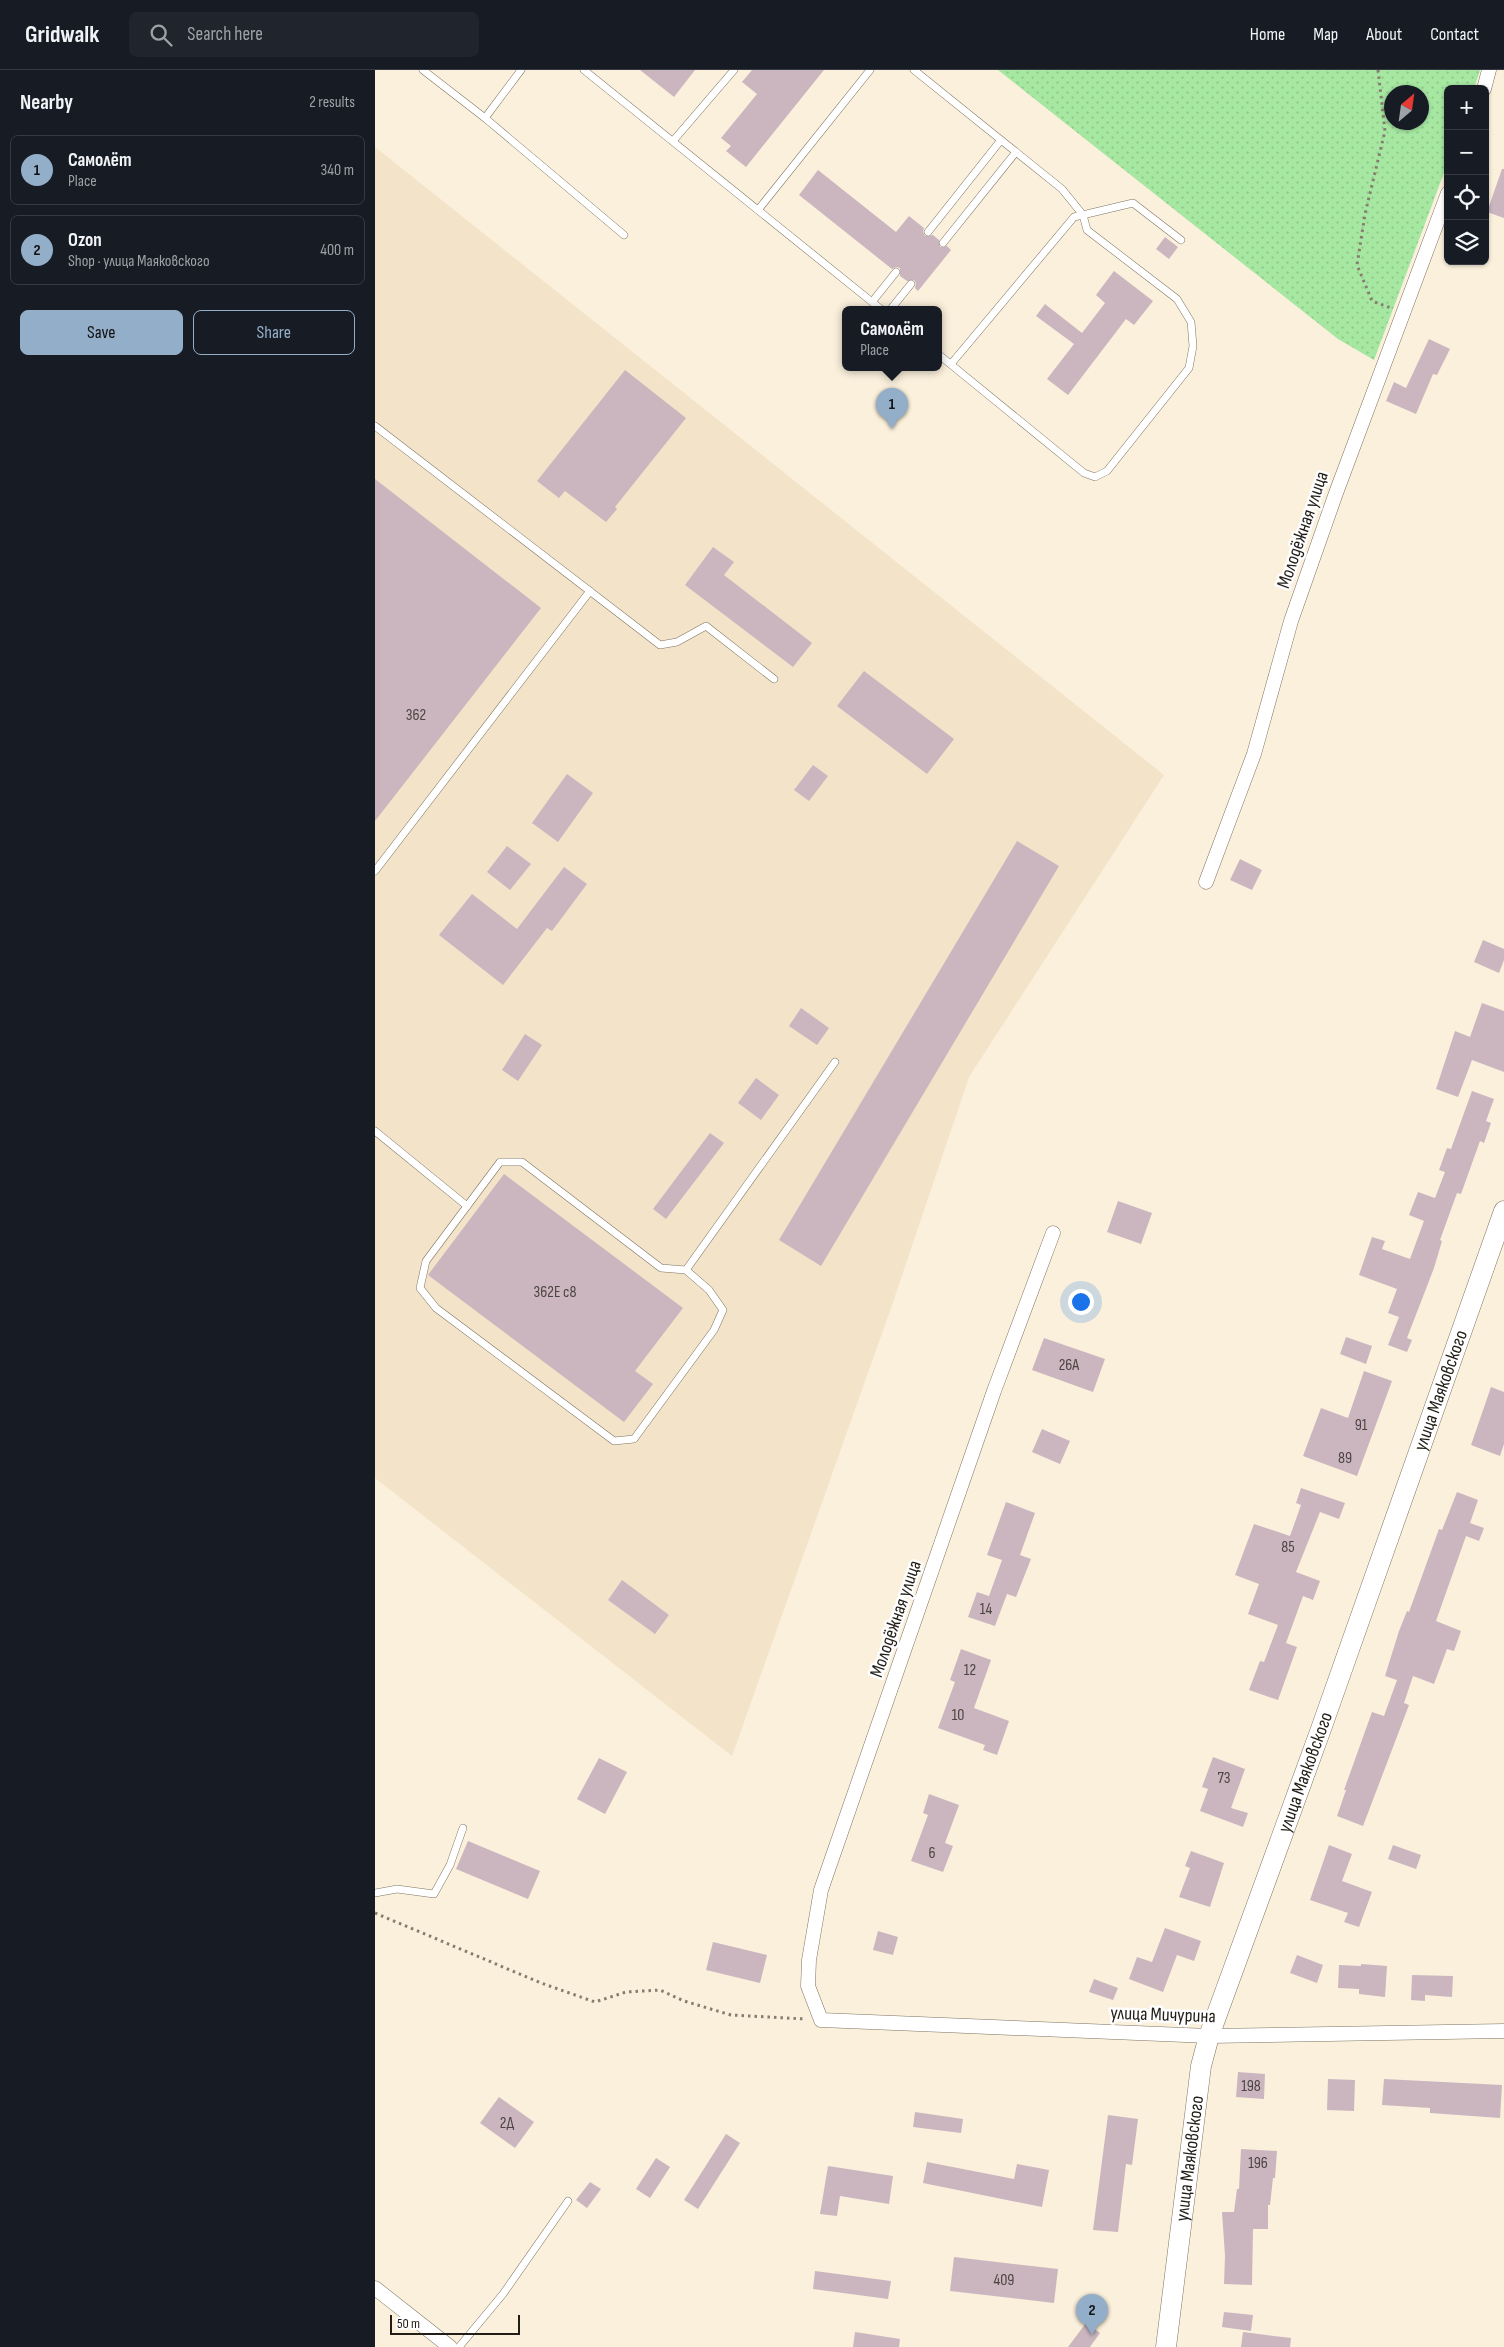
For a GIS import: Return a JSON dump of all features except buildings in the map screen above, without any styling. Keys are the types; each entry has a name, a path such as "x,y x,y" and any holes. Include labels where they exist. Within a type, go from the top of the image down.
{"street":[{"path":"1485,85 1489,70"},
{"name":"Молодёжная улица","path":"1206,882 1254,754 1291,621 1310,566 1444,204"},
{"name":"улица Маяковского","path":"1166,2347 1201,2066 1209,2036 1321,1729 1504,1211"},
{"name":"Молодёжная улица","path":"821,2020 808,1986 809,1960 821,1890 994,1391 1053,1233"},
{"name":"улица Мичурина","path":"821,2020 1209,2036 1504,2030"},
{"path":"375,2288 450,2347"}],"lane":[{"path":"423,70 485,118 624,235"},
{"path":"485,118 521,70"},
{"path":"584,70 877,306"},
{"path":"673,141 734,70"},
{"path":"758,210 871,70"},
{"path":"914,70 1063,189 1083,214 1087,230 1177,299 1191,322 1193,346 1189,368 1107,471 1095,476 1084,473 942,357"},
{"path":"928,232 1001,140"},
{"path":"943,243 1016,152"},
{"path":"951,364 1074,217 1133,203 1181,240"},
{"path":"872,302 896,272"},
{"path":"893,306 911,284"},
{"path":"375,426 660,646 677,642 707,626 774,679"},
{"path":"375,871 590,591"},
{"path":"685,1270 835,1062"},
{"path":"375,1132 467,1206"},
{"path":"500,1162 522,1162 661,1268 685,1270 709,1290 723,1310 714,1330 634,1438 614,1441 436,1308 420,1288 426,1261 500,1162"},
{"path":"375,1893 397,1889 434,1894 450,1865 463,1828"},
{"path":"459,2347 503,2294 568,2201"}],"path":[{"path":"1378,70 1385,131 1365,214 1357,265 1372,301 1403,313"},
{"path":"375,1913 541,1982 595,2002 626,1992 660,1990 684,2001 731,2015 821,2020"}],"shaded area":[{"path":"375,147 1164,775 969,1077 891,1308 732,1756 375,1478"}],"green space":[{"path":"998,70 1480,70 1475,85 1444,85 1444,173 1374,360 1338,339"}],"place":[{"name":"Самолёт","path":"892,429"},
{"name":"Ozon","path":"1092,2335"}]}
